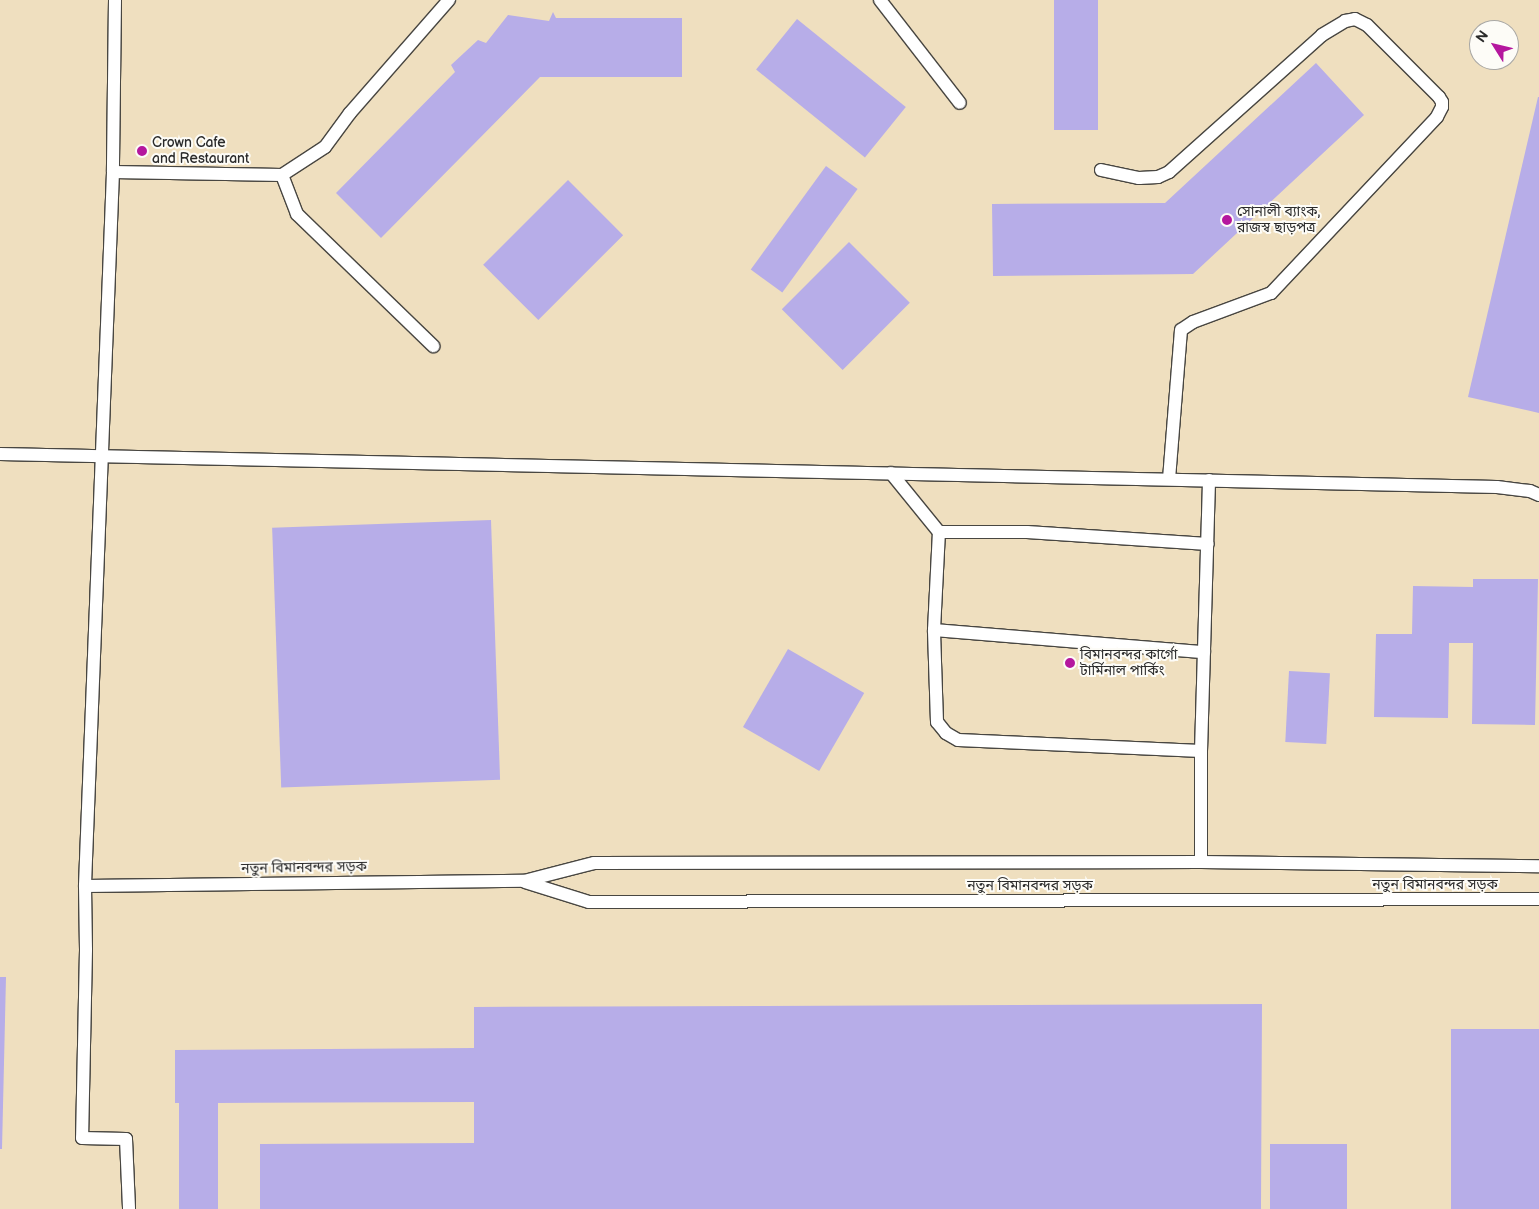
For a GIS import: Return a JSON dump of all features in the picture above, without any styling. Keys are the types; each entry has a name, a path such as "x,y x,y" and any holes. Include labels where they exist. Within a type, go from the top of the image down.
{"lane":[{"path":"115,0 112,172 85,886 86,950 82,1138 126,1139 129,1209"},
{"path":"112,172 282,175 325,147 350,113 449,0"},
{"path":"880,0 960,103"},
{"path":"1101,170 1145,178 1158,177 1169,172 1322,35 1345,20 1355,19 1367,25 1442,102 1442,108 1438,117 1271,293 1193,322 1181,330 1170,479"},
{"path":"282,175 296,214 433,346"},
{"path":"0,454 1497,487 1530,491 1539,495"},
{"path":"891,473 910,500 939,532 934,630 938,722 946,734 958,740 1201,751"},
{"path":"1201,862 1201,751 1209,480"},
{"path":"939,532 1027,532 1208,544"},
{"path":"934,630 1204,652"},
{"name":"নতুন বিমানবন্দর সড়ক","path":"85,886 524,881 594,863 1201,862 1539,866"},
{"name":"নতুন বিমানবন্দর সড়ক","path":"524,881 589,902 1539,900"}],"building":[{"path":"1054,0 1098,0 1098,130 1054,130"},
{"path":"553,12 556,18 682,18 682,77 540,77 381,238 336,193 455,72 451,65 478,40 486,43 508,15 549,21"},
{"path":"797,19 906,107 865,158 756,70"},
{"path":"1316,63 1364,115 1193,274 993,276 992,204 1165,203"},
{"path":"1539,97 1539,413 1468,397"},
{"path":"826,166 858,189 782,292 751,270"},
{"path":"568,180 623,235 538,320 483,265"},
{"path":"849,242 910,303 843,370 782,309"},
{"path":"491,520 500,780 281,787 272,528"},
{"path":"1473,579 1538,579 1535,725 1472,724 1473,643 1449,643 1448,718 1374,717 1376,634 1412,634 1413,586 1473,587"},
{"path":"788,649 864,693 819,771 743,727"},
{"path":"1289,671 1330,673 1326,744 1285,742"},
{"path":"0,977 6,977 2,1149 0,1149"},
{"path":"1262,1004 1261,1209 260,1209 260,1144 474,1143 474,1102 218,1103 218,1209 179,1209 179,1103 175,1103 175,1050 474,1048 474,1007"},
{"path":"1451,1029 1539,1029 1539,1209 1451,1209"},
{"path":"1270,1144 1347,1144 1347,1209 1270,1209"}],"place":[{"name":"Crown Cafe and Restaurant","path":"142,151"},
{"name":"সোনালী ব্যাংক, রাজস্ব ছাড়পত্র","path":"1227,220"},
{"name":"বিমানবন্দর কার্গো টার্মিনাল পার্কিং","path":"1070,663"}]}
